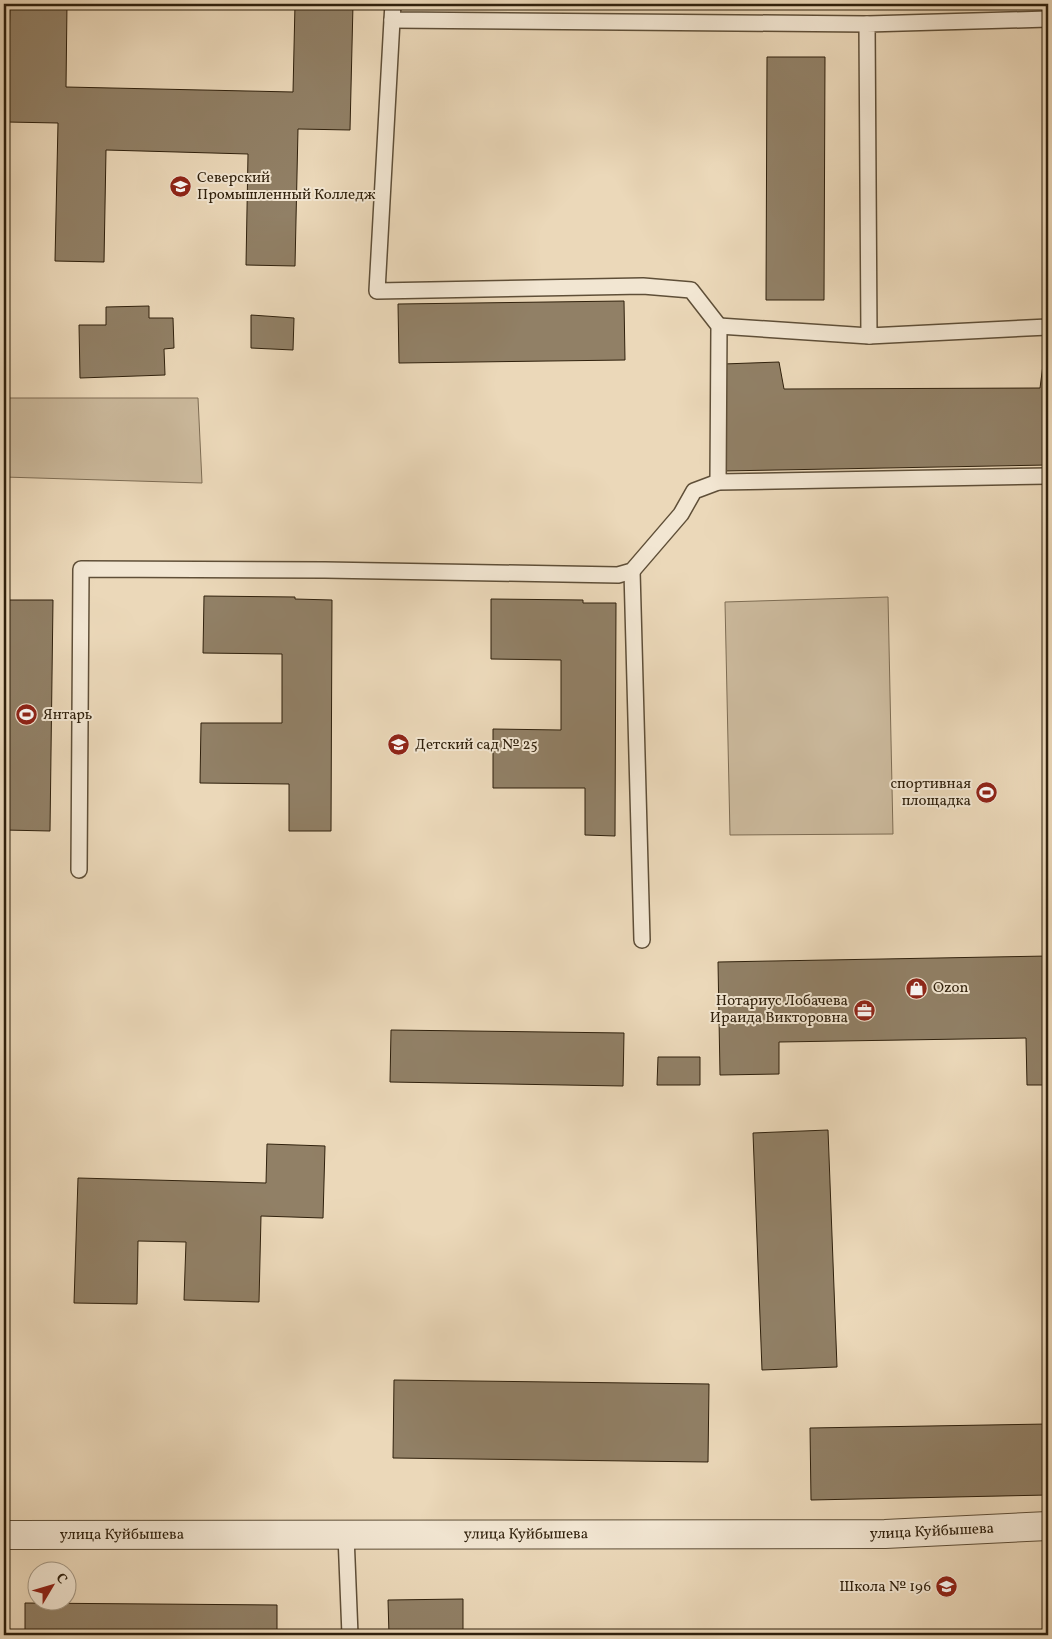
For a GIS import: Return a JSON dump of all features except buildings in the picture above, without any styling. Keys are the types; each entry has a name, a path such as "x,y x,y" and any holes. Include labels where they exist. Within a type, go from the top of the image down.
{"street":[{"name":"улица Куйбышева","path":"4,1535 885,1534 1048,1526"}],"lane":[{"path":"393,4 377,291 643,286 691,290 718,326 718,482"},
{"path":"392,20 867,24 1048,20"},
{"path":"867,24 869,336"},
{"path":"718,326 869,336 1048,327"},
{"path":"79,870 81,569 315,570 618,575 632,571 681,514 694,491 718,482 1048,476"},
{"path":"632,571 642,940"},
{"path":"346,1535 350,1635"}],"shaded area":[{"path":"4,398 198,398 202,483 4,477"},
{"path":"888,597 893,834 730,835 725,602"}],"place":[{"name":"Северский Промышленный Колледж","path":"181,187"},
{"name":"Янтарь","path":"27,715"},
{"name":"Детский сад № 25","path":"399,745"},
{"name":"спортивная площадка","path":"987,793"},
{"name":"Ozon","path":"917,988"},
{"name":"Нотариус Лобачева Ираида Викторовна","path":"864,1010"},
{"name":"Школа № 196","path":"947,1587"}]}
